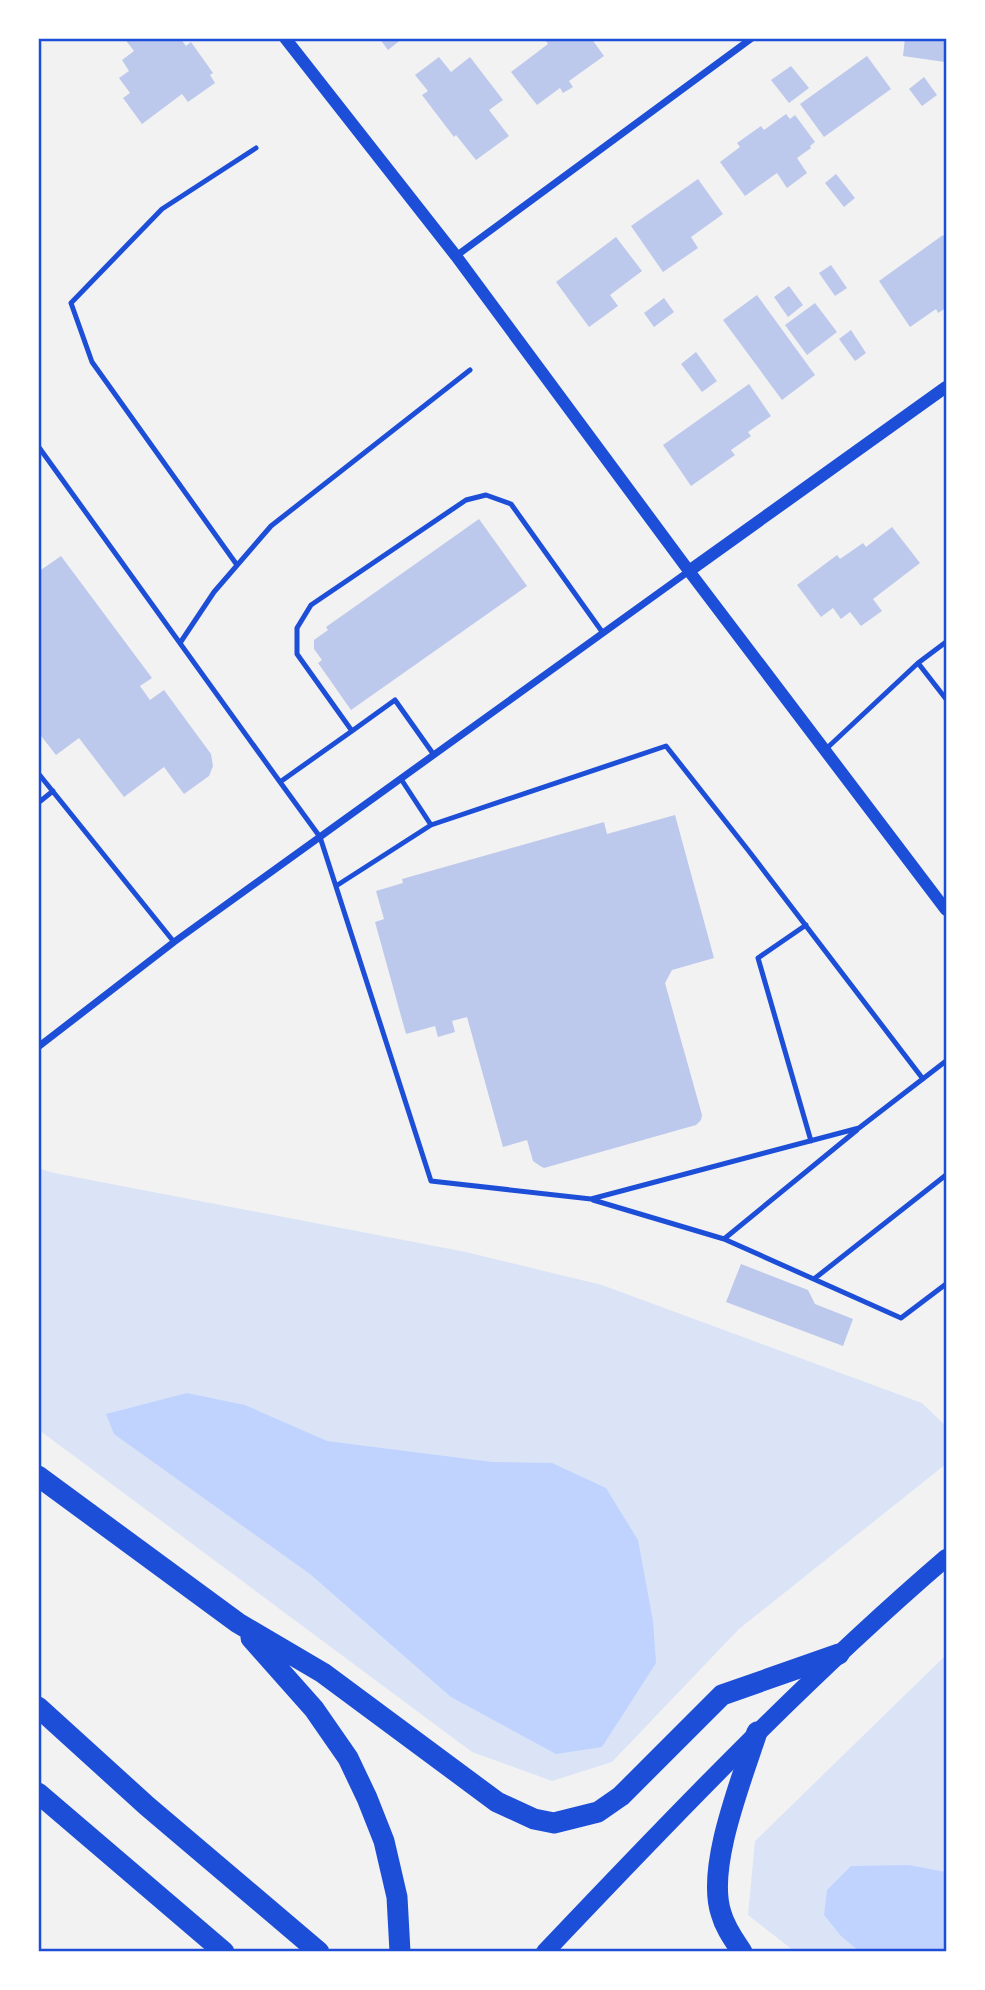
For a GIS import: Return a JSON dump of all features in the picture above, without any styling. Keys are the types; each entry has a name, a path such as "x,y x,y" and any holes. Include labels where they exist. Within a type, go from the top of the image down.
{"highway":[{"path":"38,1476 238,1623 323,1673 497,1802 534,1819 554,1823 598,1812 621,1796 722,1695 839,1654"},
{"path":"238,1623 314,1709 348,1758 368,1798 384,1841 397,1897 400,1951"},
{"path":"38,1707 147,1806 319,1951"},
{"path":"742,1951 720,1913 718,1872 725,1836 757,1732"},
{"path":"38,1793 224,1951"}],"main road":[{"path":"545,1951 757,1732 839,1654 947,1558"}],"street":[{"path":"285,38 456,257 688,571 947,910"},
{"path":"456,257 752,38"},
{"path":"38,1047 174,942 947,387"}],"lane":[{"path":"237,565 92,362 71,303 162,209 256,148"},
{"path":"180,643 214,592 271,526 470,370"},
{"path":"38,446 320,837 431,1181 591,1199 724,1239 901,1318 947,1284"},
{"path":"352,731 297,654 296,628 311,604 466,500 486,495 511,504 603,633"},
{"path":"824,750 918,663 947,642"},
{"path":"918,663 947,699"},
{"path":"280,782 395,700 434,755"},
{"path":"336,886 431,825 666,746 923,1079"},
{"path":"38,774 174,942"},
{"path":"401,779 431,825"},
{"path":"38,803 53,791"},
{"path":"806,925 758,958 811,1141"},
{"path":"724,1239 859,1128 947,1061"},
{"path":"591,1199 859,1128"},
{"path":"814,1279 947,1175"}],"shaded area":[{"path":"38,1168 466,1252 602,1285 922,1403 946,1426 946,1464 739,1629 612,1762 552,1781 472,1752 39,1430"},
{"path":"946,1655 946,1951 794,1951 748,1915 755,1841"}],"water":[{"path":"187,1393 245,1405 327,1441 492,1462 552,1463 606,1488 638,1540 653,1621 656,1663 602,1747 556,1754 451,1697 310,1574 114,1434 106,1414"},
{"path":"909,1865 946,1872 946,1951 859,1951 841,1936 824,1915 827,1890 851,1866"}],"building":[{"path":"124,38 180,38 186,46 191,42 213,73 210,75 215,83 188,102 182,94 142,124 123,98 130,93 119,78 129,71 122,60 134,51"},
{"path":"379,38 403,38 388,50"},
{"path":"544,38 591,38 604,56 569,81 573,87 563,93 560,88 537,105 511,72 548,44"},
{"path":"905,38 946,38 945,62 903,56"},
{"path":"867,56 891,89 824,137 800,104"},
{"path":"439,57 451,72 470,57 503,100 489,110 509,136 476,160 456,135 454,137 422,95 428,91 415,75"},
{"path":"791,66 809,88 789,103 771,80"},
{"path":"924,77 937,95 922,106 909,89"},
{"path":"786,114 790,119 795,115 815,142 797,158 807,173 787,188 777,173 745,196 720,162 740,147 737,143 761,126 764,130"},
{"path":"836,174 855,198 844,207 825,183"},
{"path":"698,179 723,214 691,237 698,248 663,272 631,226"},
{"path":"943,235 946,240 946,308 938,313 936,309 910,327 879,281"},
{"path":"616,237 642,271 610,295 618,306 589,327 556,282"},
{"path":"831,265 847,288 835,296 819,273"},
{"path":"789,286 803,305 788,317 774,297"},
{"path":"757,295 815,375 782,400 723,320"},
{"path":"664,298 674,312 654,327 644,313"},
{"path":"815,303 837,332 807,355 785,325"},
{"path":"851,330 866,353 855,361 839,339"},
{"path":"696,352 717,381 702,392 681,364"},
{"path":"749,384 771,416 748,432 751,436 731,450 735,455 691,486 663,445"},
{"path":"479,519 527,586 351,710 318,663 322,660 314,649 314,640 328,630 326,627"},
{"path":"892,527 920,563 873,599 882,611 861,626 850,612 841,619 833,608 821,617 797,585 837,555 840,559 863,543 866,547"},
{"path":"61,556 152,678 140,686 150,700 164,690 211,754 213,766 209,776 184,794 164,767 124,797 79,738 56,755 38,732 38,572"},
{"path":"675,815 714,958 672,970 665,983 702,1115 701,1120 696,1125 544,1168 533,1161 527,1140 503,1147 467,1017 452,1021 455,1032 438,1037 435,1026 406,1034 375,922 384,919 376,891 403,883 402,879 604,822 607,834"},
{"path":"741,1264 808,1290 815,1304 853,1319 843,1346 726,1302"}]}
